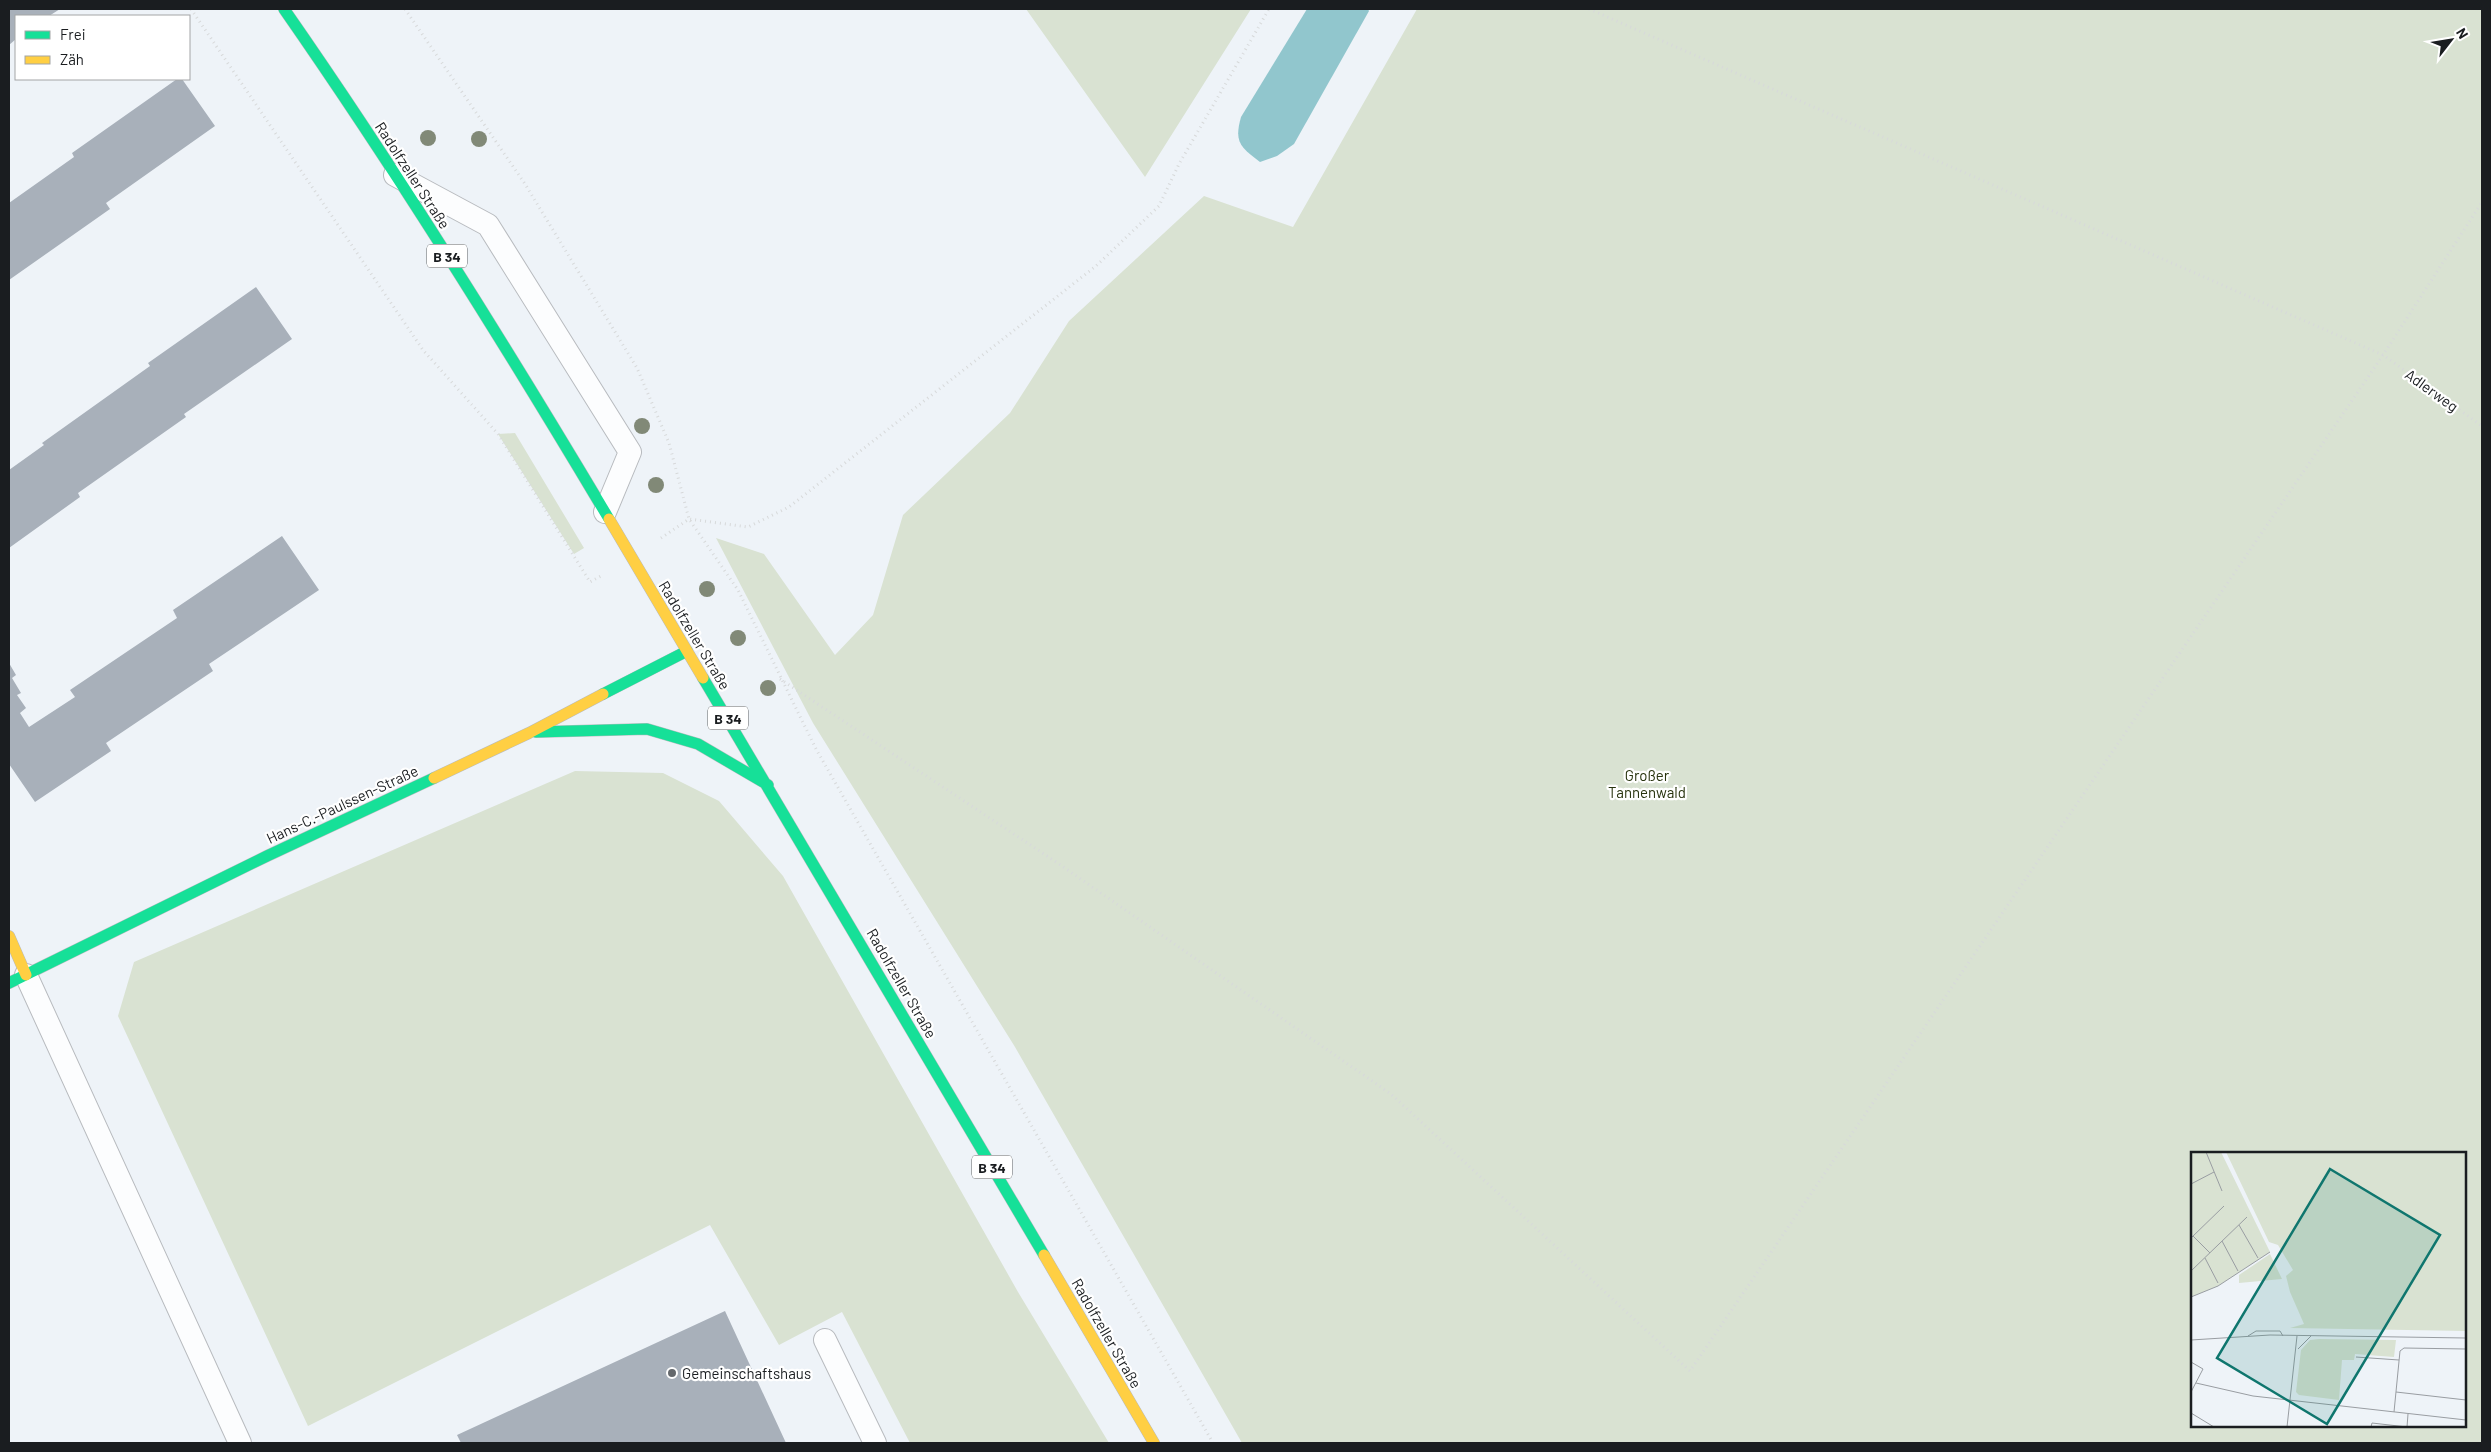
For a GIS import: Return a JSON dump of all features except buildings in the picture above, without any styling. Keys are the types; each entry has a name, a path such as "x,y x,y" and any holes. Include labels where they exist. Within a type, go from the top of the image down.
{"main road":[{"name":"Radolfzeller Straße","path":"284,9 343,94 528,383 768,785 1154,1443"},
{"name":"Hans-C.-Paulssen-Straße","path":"18,979 267,856 529,732 688,651"},
{"path":"529,732 648,730 698,744 768,785"},
{"path":"9,936 18,979"}],"lane":[{"path":"395,175 488,225 630,452 605,512"},
{"path":"18,979 240,1443"},
{"path":"825,1340 875,1443"}],"path":[{"path":"191,9 422,350 498,434 590,582 632,558 689,519 748,527 789,507 1096,266 1159,206 1179,164 1269,9"},
{"path":"405,9 525,184 637,368 669,444 689,519 738,590 816,749 1214,1443"},
{"name":"Adlerweg","path":"1589,9 2383,354 2482,426"},
{"path":"780,679 1059,864 1391,1094 1690,1371 2383,354 2482,202"}],"green space":[{"path":"1026,9 1251,9 1145,177"},
{"name":"Großer Tannenwald","path":"1417,9 2482,9 2482,1443 1242,1443 1015,1047 813,723 716,538 764,554 835,655 873,615 903,515 1010,413 1069,321 1204,196 1293,227"},
{"path":"515,433 584,548 574,554 498,434"},
{"path":"575,771 663,773 719,801 783,876 1018,1292 1109,1443 910,1443 842,1312 779,1345 710,1225 308,1426 118,1016 134,962"}],"water":[{"path":"1307,9 1368,9 1369,11 1294,144 1277,156 1260,162 1243,148 1240,143 1238,132 1241,117"}],"traffic: fast":[{"path":"284,9 369,134 451,261 609,519"},
{"path":"603,694 687,651"},
{"path":"703,678 1044,1255"},
{"path":"536,732 647,729 698,744 768,785"},
{"path":"9,983 267,856 434,778"}],"traffic: slow":[{"path":"609,519 703,678"},
{"path":"434,778 529,733 603,694"},
{"path":"9,936 26,975"},
{"path":"1044,1255 1154,1443"}],"place":[{"name":"Gemeinschaftshaus","path":"672,1373"}]}
